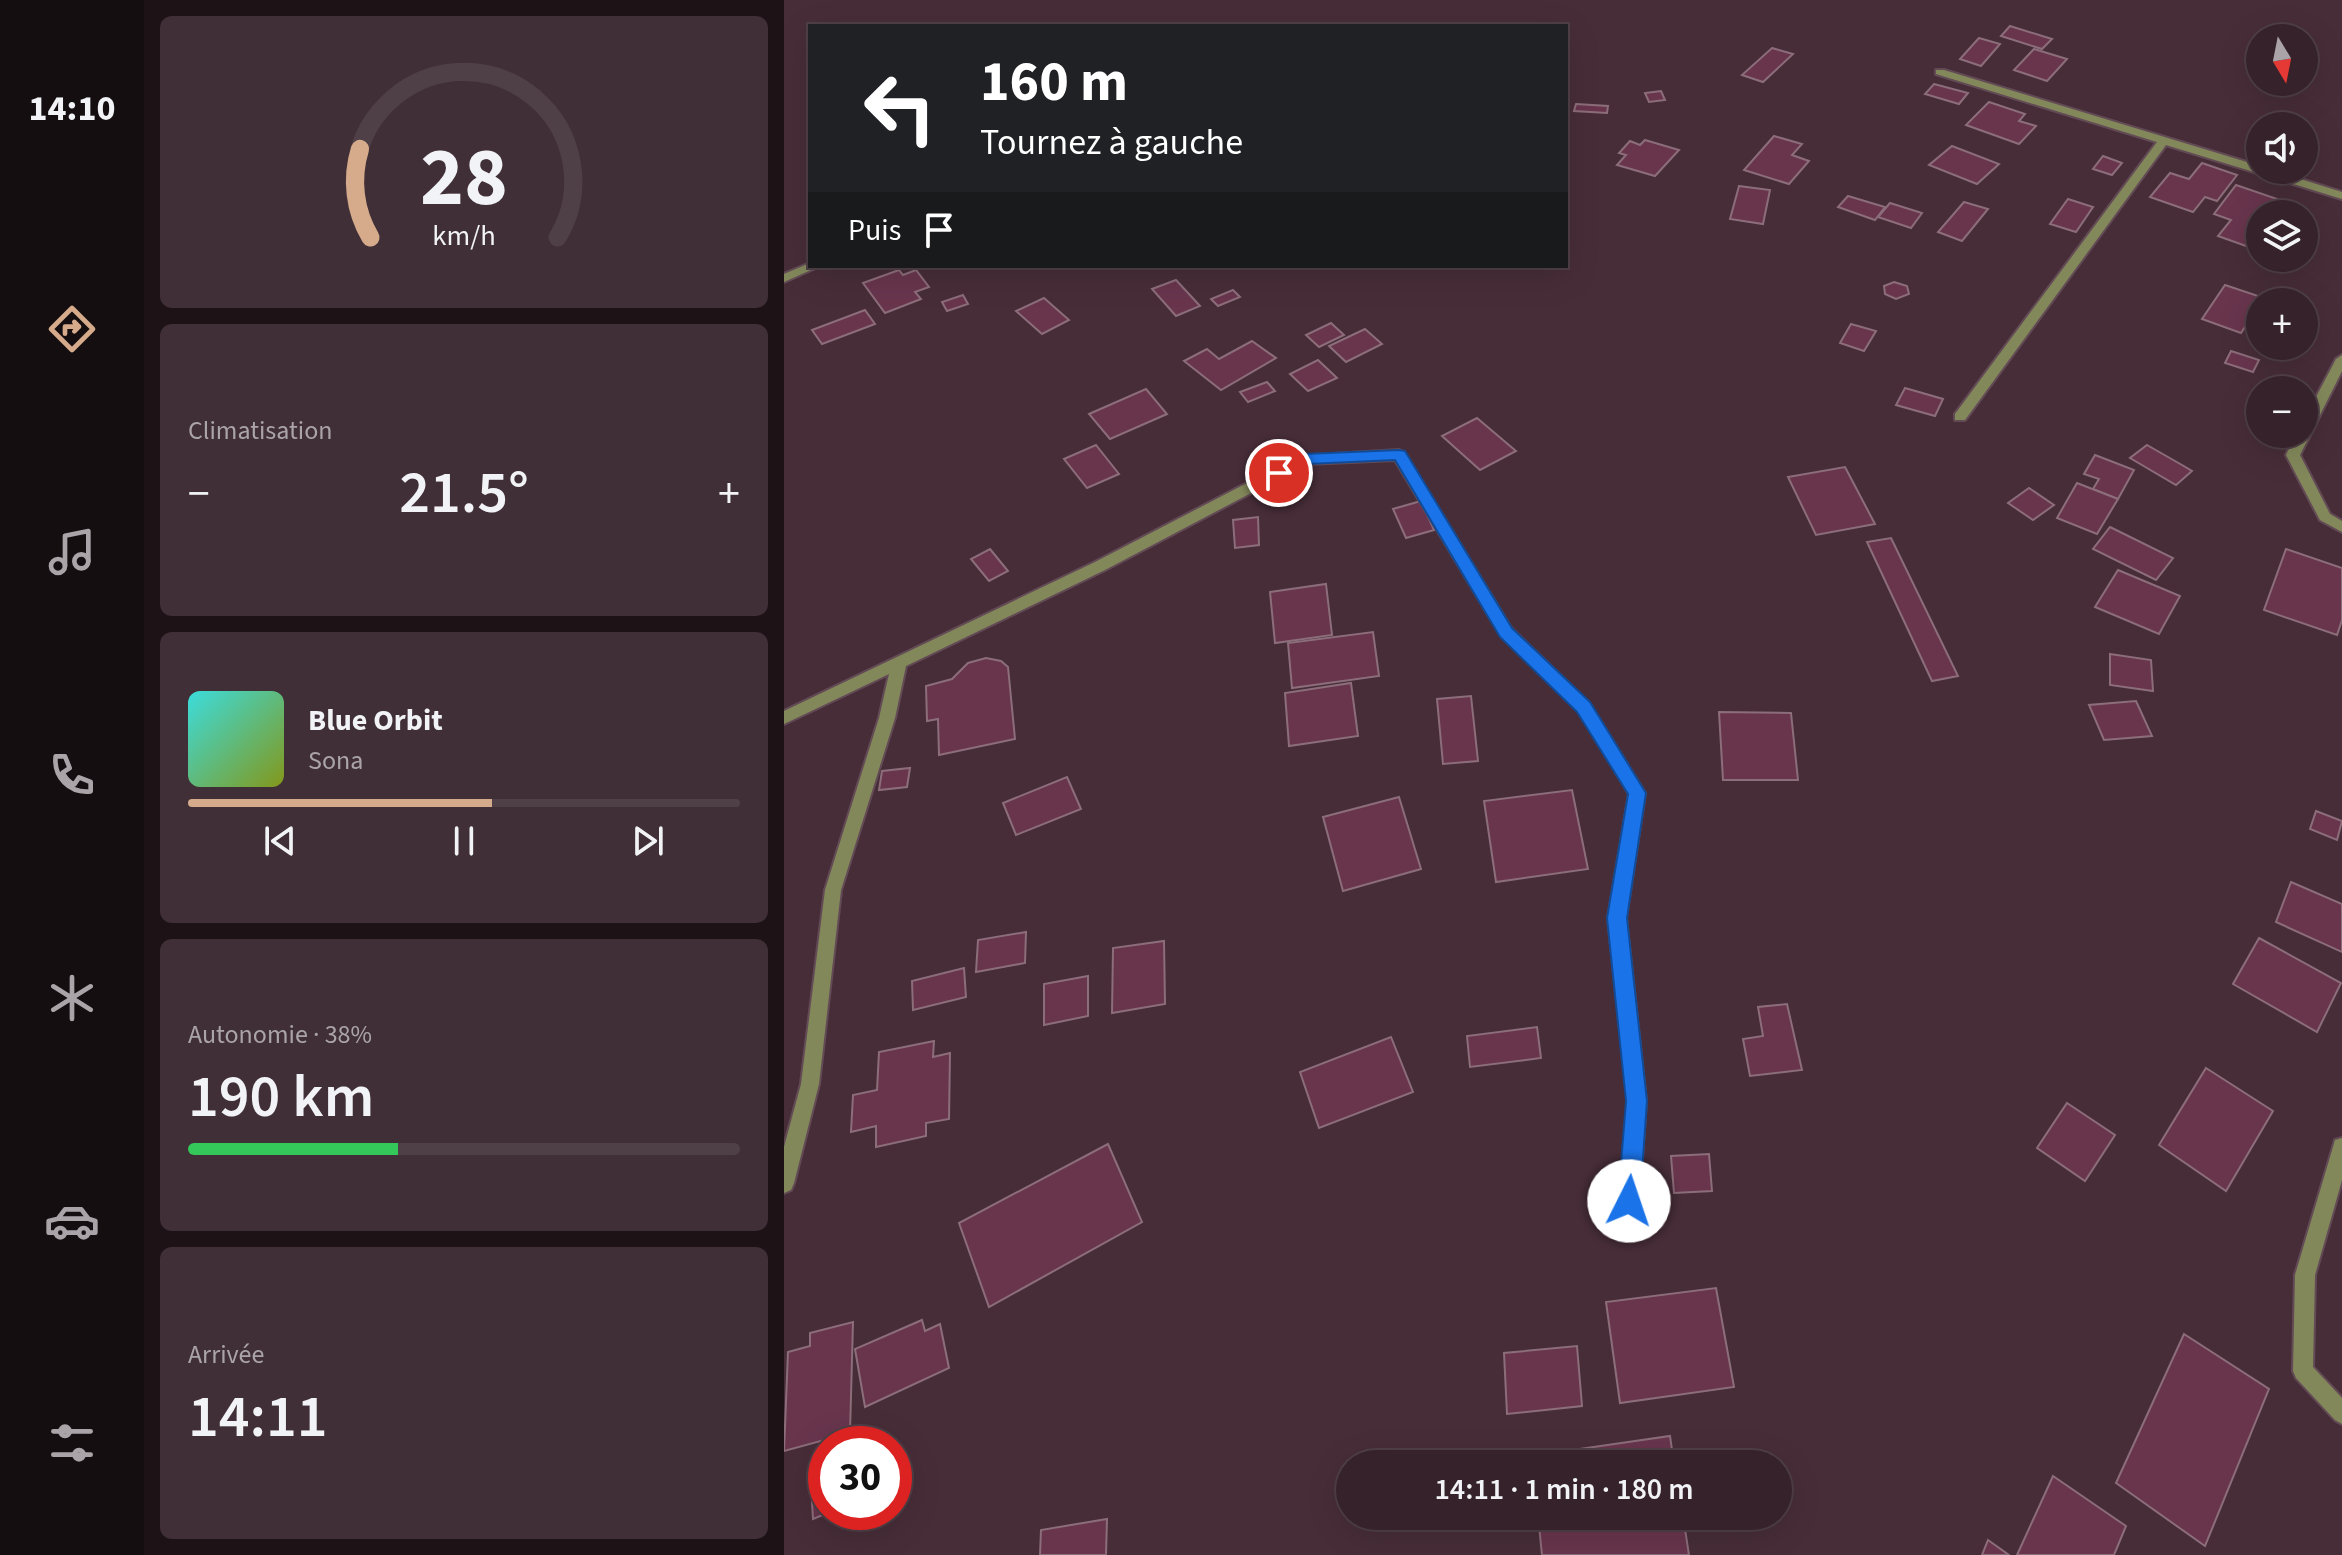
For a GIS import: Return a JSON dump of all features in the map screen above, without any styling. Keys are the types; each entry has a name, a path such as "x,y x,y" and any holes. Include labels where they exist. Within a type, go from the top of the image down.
{"street":[{"path":"1940,72 2246,166"},
{"path":"1960,417 2163,141"},
{"path":"2304,184 2342,196"},
{"path":"784,278 809,268"},
{"path":"2318,406 2342,359"},
{"path":"2297,448 2293,455 2325,517 2342,527"},
{"path":"784,718 1100,566 1304,459 1399,455 1506,632 1584,707 1637,793 1617,918 1637,1101 1629,1201"},
{"path":"784,1183 810,1084 833,890 887,718 899,665"},
{"path":"2342,1147 2305,1275 2303,1371 2342,1413"}],"building":[{"path":"2010,26 2052,39 2042,49 2001,36"},
{"path":"1979,38 2000,44 1981,66 1960,59"},
{"path":"1772,48 1793,54 1763,82 1742,75"},
{"path":"2034,49 2067,59 2047,81 2014,70"},
{"path":"1934,84 1968,93 1959,104 1925,94"},
{"path":"1661,91 1665,100 1649,102 1645,93"},
{"path":"1989,102 2025,114 2019,121 2036,126 2019,144 1966,125"},
{"path":"1576,104 1608,106 1607,113 1574,111"},
{"path":"1774,136 1802,144 1792,155 1809,161 1789,184 1744,170"},
{"path":"1645,140 1679,150 1655,176 1617,165 1626,155 1619,153 1630,141 1640,145"},
{"path":"1952,146 1999,164 1977,184 1929,165"},
{"path":"2103,156 2122,163 2112,175 2093,169"},
{"path":"2202,163 2237,175 2217,201 2205,197 2193,212 2150,197 2170,173 2189,179"},
{"path":"2236,185 2280,200 2246,200 2246,246 2218,236 2231,220 2214,214"},
{"path":"1739,186 1770,190 1763,224 1730,219"},
{"path":"1848,196 1885,207 1875,220 1838,207"},
{"path":"2068,199 2093,207 2076,232 2050,224"},
{"path":"1964,202 1988,209 1962,241 1938,232"},
{"path":"1890,203 1922,213 1911,228 1878,217"},
{"path":"899,270 903,275 916,270 929,287 915,292 921,299 885,313 863,283"},
{"path":"1176,280 1200,306 1176,316 1152,289"},
{"path":"1894,282 1907,286 1909,294 1896,299 1885,294 1884,286"},
{"path":"2225,285 2246,292 2246,326 2241,333 2202,319"},
{"path":"1233,290 1240,297 1218,306 1211,299"},
{"path":"963,295 968,304 947,311 942,302"},
{"path":"1044,298 1069,320 1042,334 1016,311"},
{"path":"865,310 875,324 822,344 812,330"},
{"path":"1331,323 1344,335 1319,347 1306,335"},
{"path":"1851,324 1876,331 1864,351 1840,343"},
{"path":"1365,329 1382,344 1346,362 1329,346"},
{"path":"1252,341 1276,358 1221,390 1184,361 1207,349 1219,359"},
{"path":"2231,351 2246,356 2246,360 2259,360 2253,372 2225,363"},
{"path":"1318,360 1337,378 1308,391 1290,374"},
{"path":"1267,382 1275,391 1248,402 1240,392"},
{"path":"1905,388 1943,399 1935,416 1896,405"},
{"path":"1146,389 1167,414 1110,439 1089,414"},
{"path":"1477,418 1516,451 1480,470 1442,436"},
{"path":"1096,445 1119,474 1087,488 1064,459"},
{"path":"2147,445 2192,471 2176,485 2130,458"},
{"path":"2095,455 2134,470 2118,499 2093,489 2099,479 2084,474"},
{"path":"1845,467 1875,524 1816,535 1788,477"},
{"path":"2077,483 2118,499 2097,534 2057,518"},
{"path":"2029,488 2054,505 2033,520 2008,503"},
{"path":"1421,501 1434,530 1406,538 1393,509"},
{"path":"1258,517 1259,545 1235,548 1233,520"},
{"path":"2110,527 2173,558 2156,580 2093,549"},
{"path":"1891,538 1958,676 1932,681 1867,542"},
{"path":"990,549 1008,571 989,581 971,559"},
{"path":"2286,549 2342,568 2342,620 2337,635 2264,610"},
{"path":"2118,570 2180,596 2159,634 2095,607"},
{"path":"1326,584 1332,635 1275,643 1270,592"},
{"path":"1373,632 1379,676 1292,688 1288,643"},
{"path":"2110,654 2151,660 2153,691 2110,685"},
{"path":"986,658 1001,661 1008,667 1015,739 939,755 938,719 927,721 926,686 952,679 968,663"},
{"path":"1351,683 1358,736 1289,746 1285,693"},
{"path":"1471,696 1478,761 1443,764 1437,699"},
{"path":"2136,701 2152,736 2104,740 2089,705"},
{"path":"1719,712 1791,713 1798,780 1723,780"},
{"path":"910,768 907,787 879,790 882,771"},
{"path":"1067,777 1081,809 1016,835 1003,803"},
{"path":"1572,790 1588,869 1496,882 1484,801"},
{"path":"1399,797 1421,869 1343,891 1323,817"},
{"path":"2316,811 2342,821 2337,840 2310,829"},
{"path":"2291,882 2342,904 2342,952 2276,922"},
{"path":"1026,932 1025,963 976,972 978,940"},
{"path":"2259,938 2341,983 2317,1032 2233,984"},
{"path":"1164,941 1165,1004 1112,1013 1113,948"},
{"path":"964,968 966,997 913,1010 912,981"},
{"path":"1088,976 1088,1016 1044,1025 1044,984"},
{"path":"1787,1004 1802,1070 1750,1076 1743,1039 1763,1036 1758,1007"},
{"path":"1537,1027 1541,1058 1470,1067 1467,1036"},
{"path":"1391,1037 1413,1092 1319,1128 1300,1072"},
{"path":"934,1041 933,1057 950,1053 949,1119 926,1123 926,1136 876,1147 876,1126 851,1132 853,1095 877,1090 879,1052"},
{"path":"2206,1068 2273,1111 2226,1191 2159,1145"},
{"path":"2067,1103 2115,1135 2085,1181 2037,1148"},
{"path":"1108,1144 1142,1222 989,1307 959,1223"},
{"path":"1709,1154 1712,1191 1674,1193 1671,1156"},
{"path":"1716,1288 1734,1387 1620,1403 1606,1302"},
{"path":"922,1320 925,1331 940,1324 949,1368 865,1407 855,1349"},
{"path":"853,1322 850,1426 808,1426 808,1444 784,1451 788,1352 810,1346 810,1333"},
{"path":"2184,1334 2269,1389 2205,1546 2116,1483"},
{"path":"1577,1346 1582,1406 1507,1414 1504,1353"},
{"path":"1670,1436 1672,1450 1573,1450"},
{"path":"2053,1476 2126,1526 2114,1555 2017,1555"},
{"path":"1107,1519 1106,1555 1040,1555 1041,1530"},
{"path":"1539,1530 1685,1530 1689,1555 1542,1555"},
{"path":"1988,1540 2009,1555 1982,1555"}],"route":[{"path":"1279,473 1304,459 1399,455 1506,632 1584,707 1637,793 1617,918 1637,1101 1629,1201"}]}
